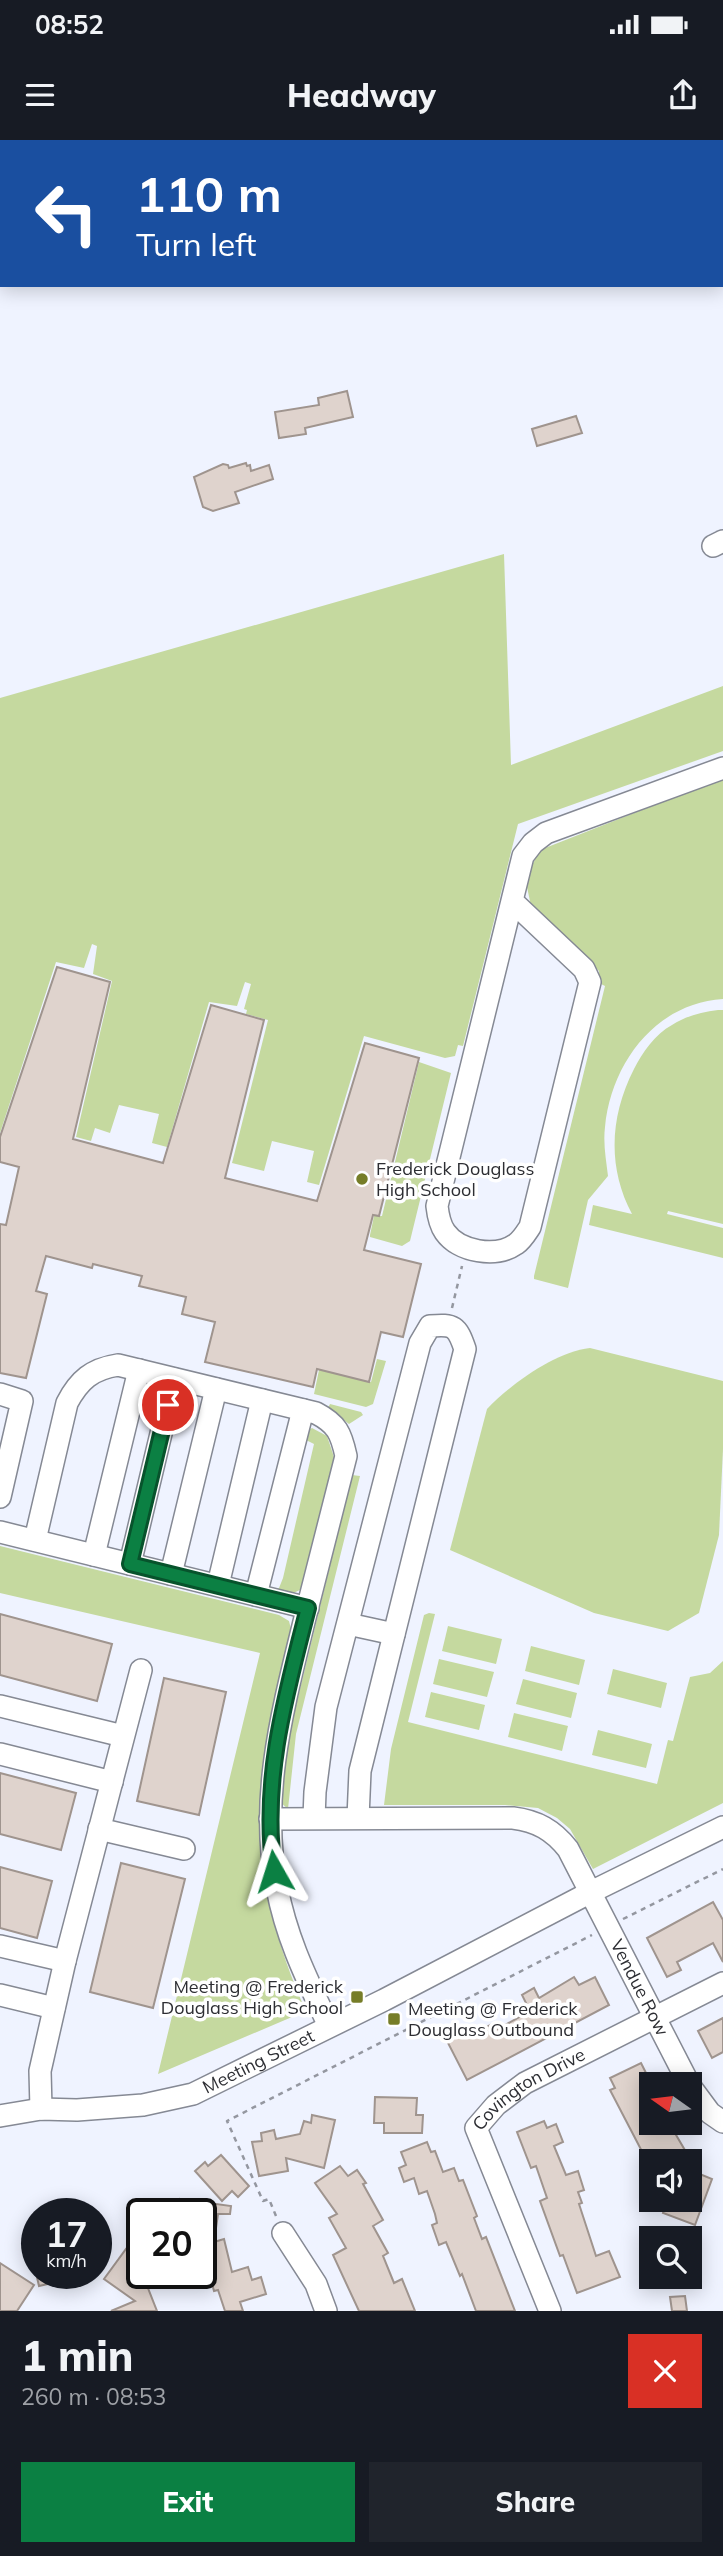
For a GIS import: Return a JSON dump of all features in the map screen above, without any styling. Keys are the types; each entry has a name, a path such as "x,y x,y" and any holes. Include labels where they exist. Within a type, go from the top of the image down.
{"street":[{"path":"512,901 584,969 590,982 530,1227 522,1239 505,1250 488,1251 466,1248 455,1242 444,1231 437,1206 523,856 533,843 547,833 723,768"},
{"path":"314,1818 314,1792 326,1707 420,1343 430,1326 448,1325 459,1332 465,1349 360,1772 358,1818"},
{"path":"34,1540 67,1404 75,1386 89,1373 104,1367 118,1365 303,1410 331,1421 342,1438 346,1456 286,1694 275,1753 270,1819 277,1888 291,1943 330,2026"},
{"path":"94,1555 139,1370"},
{"path":"130,1564 174,1379"},
{"path":"171,1574 216,1389"},
{"path":"0,1394 22,1401 0,1497"},
{"path":"218,1585 262,1400"},
{"path":"256,1595 303,1410"},
{"path":"0,1532 308,1608"},
{"path":"348,1624 394,1634"},
{"path":"41,2109 40,2071 54,2008 141,1670"},
{"path":"0,1706 124,1736"},
{"path":"0,1755 112,1782"},
{"name":"Vendue Row","path":"270,1819 513,1818 528,1820 556,1835 568,1849 682,2072"},
{"name":"Meeting Street","path":"0,2116 41,2109 77,2110 143,2105 193,2094 723,1827"},
{"path":"99,1829 184,1849"},
{"path":"0,1946 65,1961"},
{"name":"Covington Drive","path":"550,2311 475,2128 496,2105 525,2083 723,1983"},
{"path":"0,1995 54,2008"},
{"name":"Vendue Row","path":"702,2103 723,2122"},
{"path":"283,2233 316,2284 326,2311"}],"path":[{"path":"448,1325 466,1248"},
{"path":"616,1923 723,1869"},
{"path":"283,2233 269,2199 263,2201 227,2121 596,1933"}],"green space":[{"path":"504,554 511,765 723,686 723,751 518,824 463,1046 458,1045 455,1056 445,1058 364,1036 319,1185 307,1182 314,1151 272,1141 264,1171 232,1163 268,1020 246,1014 247,1010 244,1009 251,984 245,982 237,1006 209,1002 167,1147 152,1143 159,1114 119,1105 110,1133 95,1128 91,1141 76,1137 112,981 93,974 97,946 92,944 84,968 56,962 0,1133 0,698"},
{"path":"723,778 723,999 699,1003 677,1012 658,1024 641,1040 627,1059 609,1103 605,1127 608,1176 588,1200 568,1288 534,1279 605,986 599,983 599,971 531,906 527,887 530,869 540,850"},
{"path":"723,1010 723,1224 668,1211 667,1214 723,1228 723,1258 589,1225 593,1205 632,1214 618,1178 615,1160 616,1123 626,1087 641,1057 655,1039 672,1025 694,1015"},
{"path":"419,1062 451,1073 410,1241 402,1246 370,1235 374,1216 382,1216"},
{"path":"590,1348 723,1381 719,1535 699,1613 668,1631 594,1613 450,1550 487,1409 508,1389 548,1362"},
{"path":"377,1359 386,1361 373,1404 366,1407 314,1394 319,1370 371,1382"},
{"path":"330,1404 361,1412 363,1415 349,1424 328,1408"},
{"path":"312,1428 327,1436 335,1460 302,1589 287,1596 271,1591 279,1588 283,1578 314,1444 302,1438 303,1433"},
{"path":"352,1475 360,1476 296,1734 288,1809 280,1802 285,1751"},
{"path":"0,1546 279,1615 289,1621 292,1633 263,1763 260,1827 267,1890 274,1921 293,1981 306,2011 158,2074 260,1653 0,1593"},
{"path":"435,1614 408,1722 657,1784 668,1740 673,1741 690,1677 710,1673 723,1661 723,1803 593,1869 570,1829 538,1808 505,1805 384,1805 391,1749 424,1615"},
{"path":"448,1626 502,1639 496,1664 442,1651"},
{"path":"531,1646 585,1660 579,1685 525,1671"},
{"path":"439,1659 494,1672 487,1697 433,1684"},
{"path":"613,1669 667,1683 661,1708 607,1694"},
{"path":"523,1679 577,1693 571,1718 516,1704"},
{"path":"431,1692 485,1705 479,1730 425,1717"},
{"path":"514,1713 568,1726 562,1751 508,1737"},
{"path":"598,1730 652,1744 646,1768 592,1755"}],"building":[{"path":"347,391 353,417 305,428 306,434 279,438 275,412 319,405 318,398"},
{"path":"576,416 582,433 537,446 532,429"},
{"path":"246,463 247,466 250,465 251,471 269,465 273,479 235,492 239,503 213,511 203,507 194,477 223,464 229,468"},
{"name":"Frederick Douglass High School","path":"57,967 110,982 73,1139 163,1163 211,1005 264,1020 225,1178 317,1201 365,1043 419,1058 379,1216 373,1215 364,1250 421,1264 403,1337 381,1332 369,1382 317,1369 313,1387 205,1362 215,1322 182,1314 186,1297 139,1286 142,1276 93,1264 92,1268 46,1256 36,1291 47,1294 26,1378 0,1373 0,1224 6,1225 19,1167 0,1162 0,1137"},
{"path":"0,1614 112,1644 97,1701 0,1675"},
{"path":"164,1678 226,1692 199,1815 137,1801"},
{"path":"0,1773 76,1793 61,1850 0,1834"},
{"path":"121,1863 185,1879 153,2008 90,1992"},
{"path":"0,1867 52,1881 37,1938 0,1928"},
{"path":"713,1902 723,1920 723,1962 713,1943 677,1962 681,1970 667,1977 647,1938"},
{"path":"574,1977 579,1985 595,1977 609,2005 467,2080 447,2041 474,2027 477,2032 494,2023 498,2029 530,2011 522,1995 534,1988 539,1998"},
{"path":"723,2018 723,2052 712,2058 698,2031"},
{"path":"641,2063 646,2072 639,2072 639,2135 676,2135 684,2149 641,2149 610,2090 615,2088 610,2078"},
{"path":"375,2097 417,2098 416,2115 423,2115 422,2133 384,2133 384,2123 374,2123"},
{"path":"312,2115 335,2120 324,2168 286,2158 288,2171 259,2176 252,2142 262,2141 261,2133 274,2130 276,2139 300,2134 304,2121 311,2123"},
{"path":"544,2121 547,2128 556,2124 563,2142 554,2146 566,2175 578,2171 584,2190 578,2192 582,2203 579,2204 596,2256 609,2251 620,2277 577,2293 540,2201 547,2198 536,2166 531,2168 517,2132"},
{"path":"427,2142 431,2152 435,2151 443,2172 454,2168 459,2181 463,2180 477,2216 474,2218 482,2239 486,2237 515,2311 476,2311 446,2242 439,2245 432,2225 437,2223 435,2214 427,2191 419,2194 414,2178 404,2182 399,2168 406,2165 401,2152"},
{"path":"221,2155 249,2186 238,2197 232,2191 222,2201 195,2171 205,2162 208,2166"},
{"path":"340,2166 348,2176 357,2170 366,2183 363,2184 383,2220 373,2226 388,2253 383,2256 394,2283 402,2279 415,2311 359,2311 333,2255 346,2248 329,2218 337,2214 315,2183"},
{"path":"702,2175 712,2179 702,2206"},
{"path":"217,2204 231,2206 230,2214 218,2214 217,2221"},
{"path":"663,2212 700,2212 695,2225"},
{"path":"224,2239 232,2272 248,2267 252,2280 261,2277 266,2294 240,2302 243,2311 225,2311 218,2290 214,2291 217,2289 217,2241"},
{"path":"126,2249 126,2289 148,2289 157,2311 111,2311 135,2301 112,2285 112,2268"},
{"path":"0,2263 21,2277 21,2289 31,2289 17,2311 0,2311"},
{"path":"685,2296 687,2311 672,2311 670,2297"}],"place":[{"name":"Frederick Douglass High School","path":"362,1179"},
{"name":"Meeting @ Frederick Douglass High School","path":"357,1997"},
{"name":"Meeting @ Frederick Douglass Outbound","path":"394,2019"}],"route":[{"path":"168,1405 130,1564 308,1608 286,1694 273,1765 270,1819 274,1871"}]}
